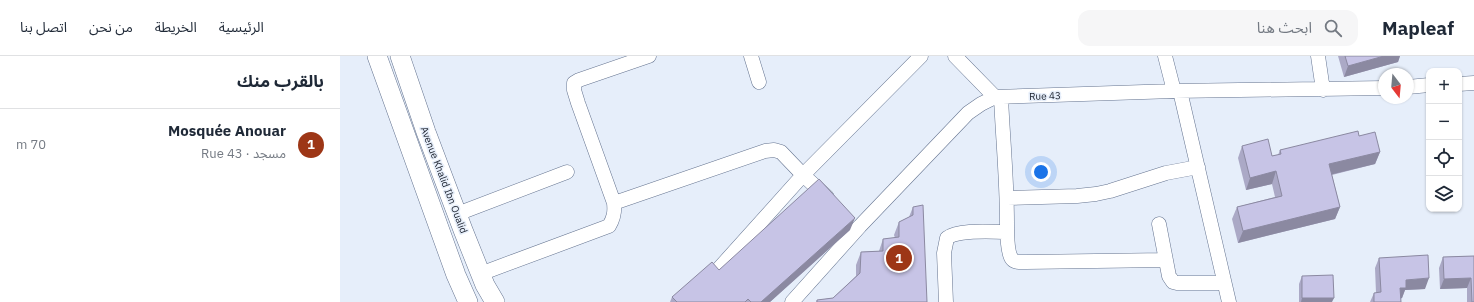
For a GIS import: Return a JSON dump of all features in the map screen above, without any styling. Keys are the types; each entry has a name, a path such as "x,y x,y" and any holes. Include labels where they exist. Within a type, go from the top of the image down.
{"main road":[{"name":"Avenue Khalid Ibn Oualid","path":"377,56 456,275 468,302"},
{"name":"Avenue Khalid Ibn Oualid","path":"400,56 426,132 480,274 495,302"}],"street":[{"path":"480,274 609,226 615,214 614,203 578,103 574,90 574,83 649,56"},
{"path":"751,56 759,82"},
{"path":"715,272 803,175 920,56"},
{"path":"955,56 998,98 1007,198 1007,232 1009,254 1012,259 1016,262 1165,260"},
{"path":"1165,56 1177,91 1198,167 1229,302"},
{"path":"1318,56 1323,90"},
{"path":"1462,84 1474,83"},
{"path":"1414,86 1426,85"},
{"name":"Rue 43","path":"792,302 860,226 968,113 981,104 998,98 1177,91 1378,88"},
{"path":"614,203 765,151 774,150 781,152 803,175 837,206"},
{"path":"1007,198 1096,194 1166,173 1198,167"},
{"path":"457,214 567,172"},
{"path":"849,216 860,226"},
{"path":"1159,224 1165,260 1169,276 1173,282 1224,283"},
{"path":"946,302 944,253 947,238 952,234 962,233 1007,232"}],"building":[{"path":"1345,56 1384,56 1348,66"},
{"path":"1358,131 1359,136 1375,132 1380,152 1329,164 1340,207 1243,231 1237,207 1282,196 1276,171 1250,178 1242,146 1268,139 1272,156 1281,154 1280,150"},
{"path":"819,179 855,218 761,302 751,302 748,299 745,302 677,302 672,297 712,262 719,270"},
{"path":"923,205 927,302 817,302 817,300 833,298 860,273 861,252 883,251 883,239 899,237 899,222 913,215 913,207"},
{"path":"1428,255 1429,278 1406,280 1406,288 1400,288 1401,302 1374,302 1374,293 1381,292 1379,258"},
{"path":"1474,256 1474,302 1472,302 1471,278 1444,279 1443,257"},
{"path":"1333,275 1334,298 1302,298 1302,276"}],"place":[{"name":"Mosquée Anouar","path":"899,258"}]}
